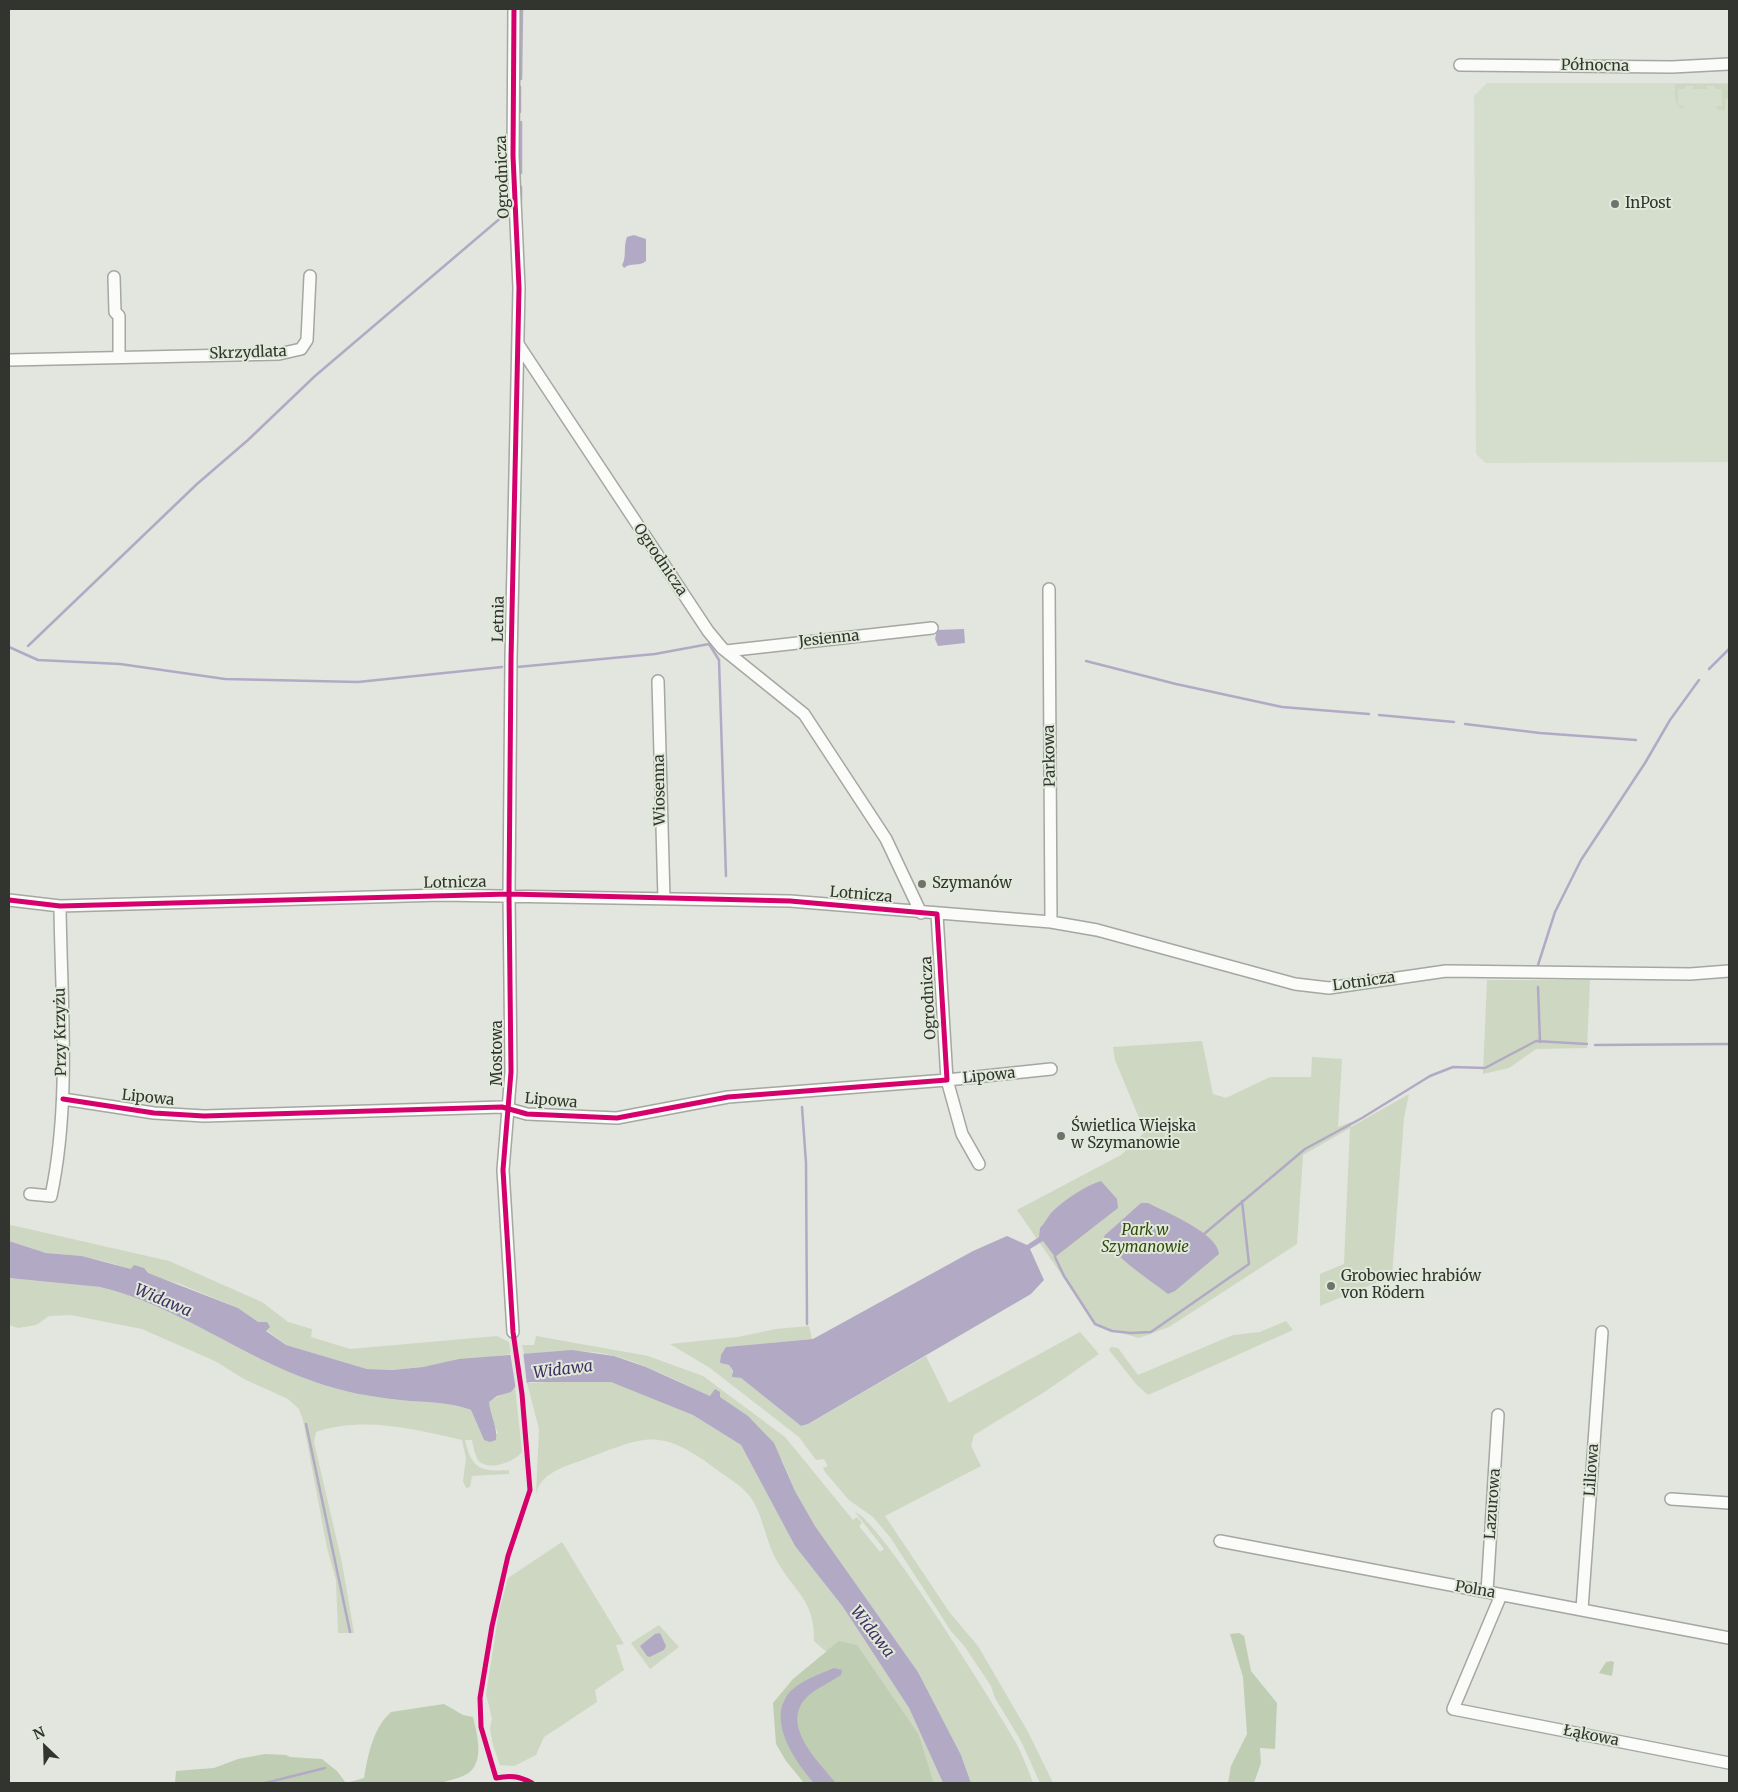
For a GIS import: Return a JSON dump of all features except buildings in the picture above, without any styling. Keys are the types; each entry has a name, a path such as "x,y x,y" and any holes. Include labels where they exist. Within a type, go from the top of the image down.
{"street":[{"name":"Ogrodnicza","path":"514,9 513,156 517,226 518,344 704,624 726,651 804,714 886,839 930,914 947,1080 962,1134 979,1164"},
{"name":"Północna","path":"1460,65 1672,67 1729,64"},
{"name":"Skrzydlata","path":"9,360 279,354 301,349 307,340 310,276"},
{"path":"114,278 116,312 119,316 119,357"},
{"name":"Letnia","path":"509,894 511,650 518,344"},
{"name":"Parkowa","path":"1049,590 1051,922"},
{"name":"Jesienna","path":"726,651 932,628"},
{"name":"Wiosenna","path":"658,681 664,899"},
{"name":"Lotnicza","path":"9,900 60,906 509,894 790,901 930,914 1051,922 1096,930 1295,984 1329,988 1446,971 1690,974 1729,971"},
{"name":"Mostowa","path":"509,894 511,1072 503,1170 513,1332"},
{"name":"Przy Krzyżu","path":"30,1194 51,1196 58,1165 62,1099 60,906"},
{"name":"Lipowa","path":"62,1099 154,1113 204,1116 492,1107 509,1108 527,1114 617,1118 728,1097 947,1080 1051,1069"},
{"name":"Liliowa","path":"1582,1609 1602,1332"},
{"name":"Lazurowa","path":"1487,1592 1498,1415"},
{"path":"1672,1499 1729,1503"},
{"name":"Polna","path":"1220,1541 1729,1638"},
{"name":"Łąkowa","path":"1501,1595 1453,1709 1729,1763"}],"shaded area":[{"path":"1487,83 1729,83 1729,462 1486,463 1476,454 1474,96"},
{"path":"1239,1633 1244,1636 1251,1671 1277,1703 1275,1749 1260,1748 1261,1763 1254,1783 1228,1783 1231,1766 1247,1734 1243,1677 1230,1634"},
{"path":"839,1641 857,1645 919,1735 934,1783 804,1783 786,1761 776,1744 773,1703 793,1679"},
{"path":"1606,1662 1614,1662 1612,1676 1599,1673"},
{"path":"444,1704 463,1715 473,1717 478,1740 478,1757 472,1770 465,1775 439,1783 346,1783 364,1778 376,1734 385,1718 391,1712"},
{"path":"265,1754 322,1759 337,1771 346,1783 175,1783 176,1771 214,1768 238,1759"}],"green space":[{"path":"1675,84 1729,84 1729,99 1725,99 1725,110 1719,110 1715,106 1722,106 1722,89 1715,89 1715,86 1707,86 1707,89 1693,89 1693,86 1685,86 1685,89 1678,89 1678,105 1685,106 1682,109 1679,107 1677,104 1676,101"},
{"path":"1487,980 1590,980 1587,1048 1536,1049 1509,1068 1483,1074"},
{"name":"Park w Szymanowie","path":"1202,1041 1213,1094 1226,1098 1270,1077 1311,1077 1312,1057 1342,1059 1338,1127 1351,1122 1351,1127 1409,1094 1404,1118 1392,1276 1320,1306 1320,1274 1344,1264 1350,1128 1303,1155 1297,1244 1169,1327 1139,1338 1097,1326 1017,1210 1121,1155 1145,1132 1115,1060 1113,1047"},
{"path":"11,1225 169,1261 262,1302 288,1322 312,1329 311,1337 350,1349 497,1336 509,1342 511,1354 423,1367 392,1370 367,1369 286,1345 238,1308 180,1284 111,1263 82,1256 46,1253 9,1241 9,1227"},
{"path":"9,1278 100,1287 128,1295 182,1318 261,1359 336,1389 378,1397 444,1404 471,1410 484,1440 498,1433 490,1416 488,1402 515,1387 522,1452 513,1459 501,1464 482,1464 475,1453 472,1440 465,1440 474,1463 479,1467 491,1470 509,1470 509,1474 472,1476 470,1487 466,1488 463,1481 466,1458 462,1440 389,1426 352,1425 316,1432 314,1442 342,1563 354,1633 338,1633 336,1580 327,1548 303,1420 299,1409 288,1399 244,1379 215,1361 142,1329 71,1315 49,1316 36,1325 18,1328 9,1325"},
{"path":"1286,1321 1293,1330 1148,1395 1136,1384 1109,1350 1111,1347 1118,1348 1138,1375 1233,1335 1260,1332"},
{"path":"809,1326 812,1339 726,1347 720,1363 729,1365 735,1377 741,1378 801,1426 808,1424 926,1356 949,1403 1080,1332 1099,1354 1046,1391 974,1435 971,1446 981,1466 885,1516 950,1613 978,1646 1028,1732 1053,1783 1040,1783 1021,1741 995,1698 991,1686 965,1647 951,1631 890,1537 873,1517 849,1500 825,1472 823,1468 828,1466 824,1459 816,1460 799,1437 710,1368 670,1344 738,1337 776,1329"},
{"path":"536,1336 648,1356 703,1376 785,1437 853,1520 857,1517 862,1523 859,1526 880,1552 884,1549 855,1512 868,1522 911,1579 1004,1722 1020,1751 1033,1783 971,1783 961,1755 918,1672 815,1526 795,1491 782,1460 733,1407 720,1397 710,1396 651,1369 615,1356 581,1351 524,1354 522,1345 534,1345"},
{"path":"591,1380 611,1382 628,1387 693,1415 741,1445 795,1546 843,1607 909,1708 943,1783 934,1783 919,1735 814,1641 811,1616 807,1606 773,1554 760,1515 750,1496 696,1455 664,1441 636,1441 559,1469 546,1477 541,1483 536,1496 539,1429 527,1383"},
{"path":"562,1542 624,1644 616,1645 624,1670 595,1690 597,1702 544,1737 536,1755 514,1766 500,1765 493,1745 490,1729 492,1718 486,1694 499,1611 508,1578"},
{"path":"659,1625 679,1647 650,1669 631,1643","holes":["660,1633 664,1650 650,1657"]}],"water":[{"path":"634,235 646,239 646,261 624,268 622,265 627,237"},
{"path":"964,629 965,643 938,646 935,639 937,630"},
{"path":"1101,1181 1117,1199 1118,1208 1055,1257 1043,1241 1030,1249 1044,1280 1031,1294 808,1424 801,1426 741,1378 732,1377 733,1371 729,1365 720,1363 721,1355 726,1347 813,1339 973,1251 1007,1236 1027,1245 1039,1237 1040,1228 1052,1212 1082,1189"},
{"path":"1141,1203 1148,1203 1201,1231 1210,1238 1219,1254 1175,1291 1168,1294 1120,1257 1112,1249 1104,1236"},
{"name":"Widawa","path":"9,1241 46,1253 82,1256 131,1269 134,1265 144,1268 148,1273 238,1308 258,1322 267,1322 270,1327 266,1331 286,1345 367,1369 392,1370 423,1367 459,1359 572,1350 614,1356 646,1367 710,1396 715,1389 720,1392 720,1397 748,1416 774,1443 795,1491 815,1526 918,1672 961,1755 971,1783 943,1783 909,1708 843,1607 795,1546 741,1445 693,1415 611,1382 530,1382 515,1387 511,1392 497,1396 489,1402 496,1435 496,1440 490,1442 484,1440 471,1410 444,1404 378,1397 336,1389 261,1359 182,1318 128,1295 100,1287 9,1278"},
{"path":"660,1633 666,1646 664,1650 650,1657 647,1656 640,1646 655,1634"},
{"path":"834,1668 842,1670 841,1675 808,1696 800,1707 797,1718 804,1742 836,1783 814,1783 800,1766 788,1744 783,1732 781,1710 785,1699 794,1688 806,1680"}],"pier":[{"path":"523,1351 527,1385 516,1390 510,1352"}],"waterway":[{"path":"521,79 522,9"},
{"path":"520,87 520,112"},
{"path":"521,122 521,173"},
{"path":"521,187 521,200"},
{"path":"28,646 197,484 248,440 315,376 510,210"},
{"path":"517,667 655,654 709,644 719,660 726,876"},
{"path":"9,647 38,660 120,664 225,679 358,682 502,667"},
{"path":"1709,669 1729,649"},
{"path":"1086,661 1176,684 1282,707 1369,714"},
{"path":"1538,965 1555,912 1581,860 1645,763 1670,720 1699,680"},
{"path":"1379,715 1454,722"},
{"path":"1465,724 1540,733 1636,740"},
{"path":"1538,987 1540,1042"},
{"path":"1204,1234 1305,1149 1362,1118 1430,1076 1453,1067 1485,1068 1536,1041 1587,1044"},
{"path":"1595,1045 1729,1044"},
{"path":"802,1107 806,1163 807,1324"},
{"path":"1055,1257 1064,1276 1095,1324 1112,1331 1131,1333 1151,1332 1249,1264 1242,1201"},
{"path":"306,1424 350,1632"},
{"path":"265,1783 325,1768"}],"cycle path":[{"path":"514,9 513,156 519,288 511,659 509,894 511,1072 503,1170 513,1332 522,1394 530,1490 508,1556 492,1626 480,1698 481,1727 496,1778 514,1777 532,1783"},
{"path":"9,900 60,906 509,894 790,901 937,914 947,1080 728,1097 617,1118 527,1114 502,1107 204,1116 154,1113 63,1099"}],"place":[{"name":"InPost","path":"1615,204"},
{"name":"Szymanów","path":"922,884"},
{"name":"Świetlica Wiejska w Szymanowie","path":"1061,1136"},
{"name":"Grobowiec hrabiów von Rödern","path":"1331,1286"}]}
